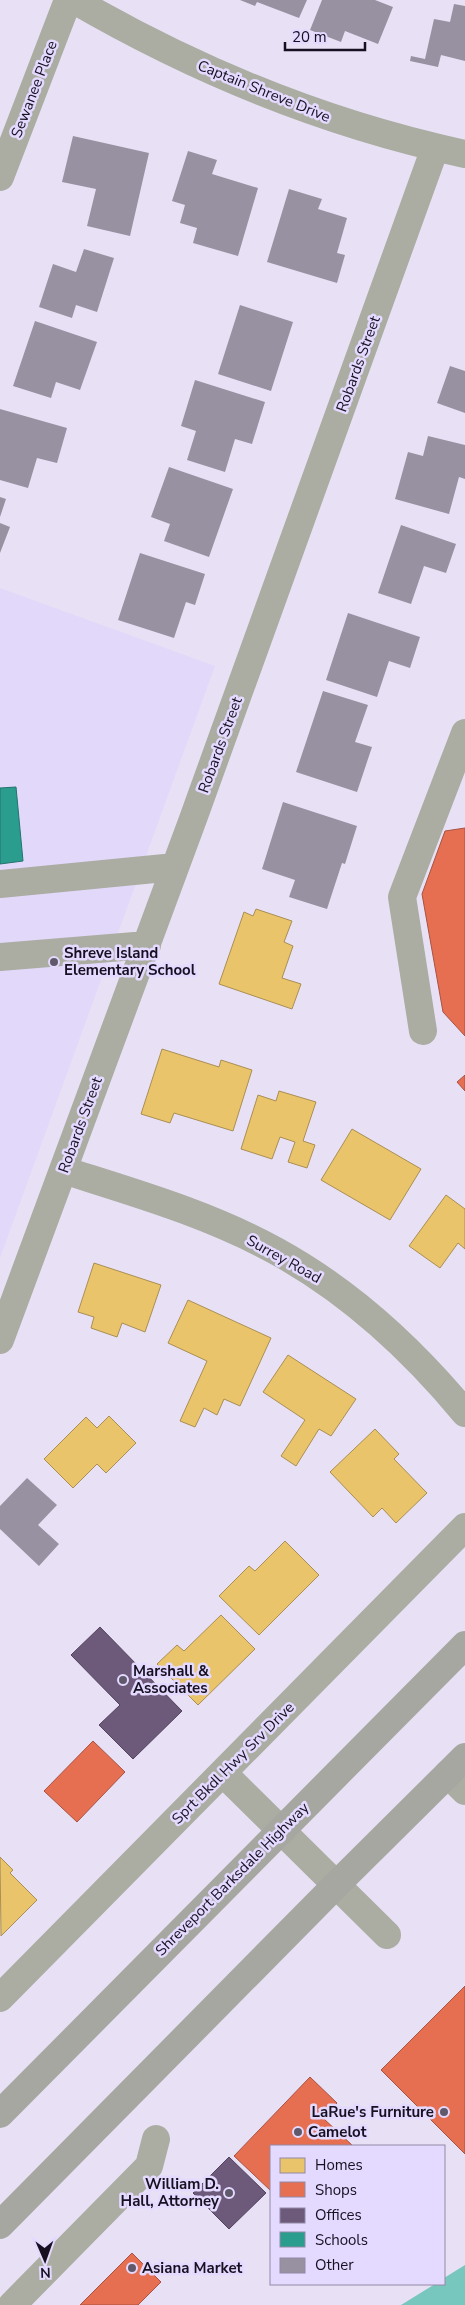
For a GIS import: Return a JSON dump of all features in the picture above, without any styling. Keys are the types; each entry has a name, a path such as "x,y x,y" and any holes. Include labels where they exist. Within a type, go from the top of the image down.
{"main road":[{"name":"Shreveport Barksdale Highway","path":"0,2114 465,1645"},
{"path":"0,2225 336,1885 459,1774"}],"street":[{"name":"Sewanee Place","path":"0,177 68,0"},
{"name":"Captain Shreve Drive","path":"74,0 133,34 232,82 334,120 435,148 465,154"},
{"name":"Robards Street","path":"0,1340 147,944 435,148"},
{"path":"423,1031 402,898 465,733"},
{"path":"0,884 175,867"},
{"path":"0,957 147,944"},
{"name":"Surrey Road","path":"63,1170 168,1204 276,1251 332,1287 379,1324 440,1382 465,1413"},
{"name":"Sprt Bkdl Hwy Srv Drive","path":"0,1998 465,1527"},
{"path":"223,1773 387,1936"},
{"path":"12,2305 149,2166 156,2139"}],"shaded area":[{"name":"Shreve Island Elementary School","path":"0,588 215,666 0,1258"},
{"path":"465,2265 465,2305 401,2305 433,2285 445,2285 445,2277"}],"building: Homes":[{"path":"256,909 292,921 284,942 293,946 282,978 301,984 292,1009 219,984 244,912 253,916"},
{"path":"162,1049 219,1067 221,1060 252,1070 233,1131 174,1113 170,1123 141,1114"},
{"path":"279,1091 316,1102 303,1141 315,1145 307,1168 288,1162 295,1142 280,1137 272,1159 241,1149 258,1095 276,1101"},
{"path":"352,1129 421,1169 390,1220 321,1180"},
{"path":"446,1195 465,1209 465,1249 458,1243 440,1268 409,1246"},
{"path":"94,1263 161,1285 145,1332 122,1323 117,1337 91,1328 94,1317 78,1312"},
{"path":"188,1300 271,1338 240,1406 224,1399 217,1415 204,1408 195,1427 180,1421 207,1361 168,1343"},
{"path":"288,1355 356,1399 331,1436 319,1429 296,1466 281,1456 305,1420 263,1392"},
{"path":"109,1416 136,1443 106,1473 97,1464 73,1488 44,1459 86,1417 97,1428"},
{"path":"375,1429 399,1454 394,1459 427,1493 396,1523 382,1508 373,1517 330,1472"},
{"path":"285,1541 319,1575 259,1635 219,1596 249,1566 255,1571"},
{"path":"221,1615 255,1649 198,1705 157,1664 177,1645 184,1651"},
{"path":"0,1857 13,1870 10,1873 37,1900 1,1936"}],"building: Shops":[{"path":"465,828 465,1036 443,1012 422,894 445,831"},
{"path":"465,1075 465,1091 457,1082"},
{"path":"93,1741 125,1772 77,1822 44,1791"},
{"name":"LaRue's Furniture","path":"465,1986 465,2154 381,2070"},
{"name":"Camelot","path":"310,2077 337,2103 323,2118 352,2145 270,2145 270,2190 234,2156"},
{"name":"Asiana Market","path":"132,2253 161,2282 138,2305 80,2305"}],"building: Offices":[{"name":"Marshall & Associates","path":"100,1627 182,1711 133,1759 99,1725 120,1705 71,1655"},
{"name":"William D. Hall, Attorney","path":"229,2157 266,2193 229,2229 193,2193"}],"building: Schools":[{"path":"16,787 23,861 0,864 0,788"}],"building: Other":[{"path":"240,0 307,0 299,18 257,2 255,6"},
{"path":"322,0 375,0 393,7 378,44 345,31 341,42 310,30"},
{"path":"454,4 465,6 465,61 441,55 438,67 410,61 411,56 425,59 434,19 450,22"},
{"path":"73,136 149,153 130,236 87,226 96,189 62,182"},
{"path":"188,151 217,160 212,174 258,188 238,256 193,243 197,228 180,223 185,205 172,201"},
{"path":"289,189 322,199 318,209 347,218 337,253 345,255 337,283 267,262"},
{"path":"84,249 114,258 97,312 76,305 72,318 39,307 53,264 76,272"},
{"path":"240,305 293,322 271,391 218,374"},
{"path":"35,321 97,342 80,390 56,382 51,398 13,386"},
{"path":"450,366 465,371 465,413 437,403"},
{"path":"195,380 265,402 252,444 235,439 225,472 187,460 196,431 181,426"},
{"path":"0,409 67,428 57,463 37,458 28,488 0,480"},
{"path":"428,436 465,445 465,479 459,477 449,514 395,499 408,452 423,456"},
{"path":"169,467 233,489 209,557 164,541 170,524 151,517"},
{"path":"0,497 6,499 0,517"},
{"path":"0,523 10,527 0,553"},
{"path":"401,525 456,544 446,573 424,566 411,604 378,593"},
{"path":"140,553 205,574 195,605 186,602 174,638 118,620"},
{"path":"348,613 420,637 410,668 389,661 377,697 326,680"},
{"path":"323,691 368,705 355,742 372,747 357,792 296,772"},
{"path":"283,802 357,826 345,864 342,863 327,909 289,897 295,880 262,869"},
{"path":"27,1478 57,1505 38,1525 59,1544 39,1566 0,1529 0,1506"}],"place":[{"name":"Shreve Island Elementary School","path":"54,962"},
{"name":"Marshall & Associates","path":"123,1680"},
{"name":"LaRue's Furniture","path":"444,2112"},
{"name":"Camelot","path":"298,2132"},
{"name":"William D. Hall, Attorney","path":"229,2193"},
{"name":"Asiana Market","path":"132,2268"}]}
